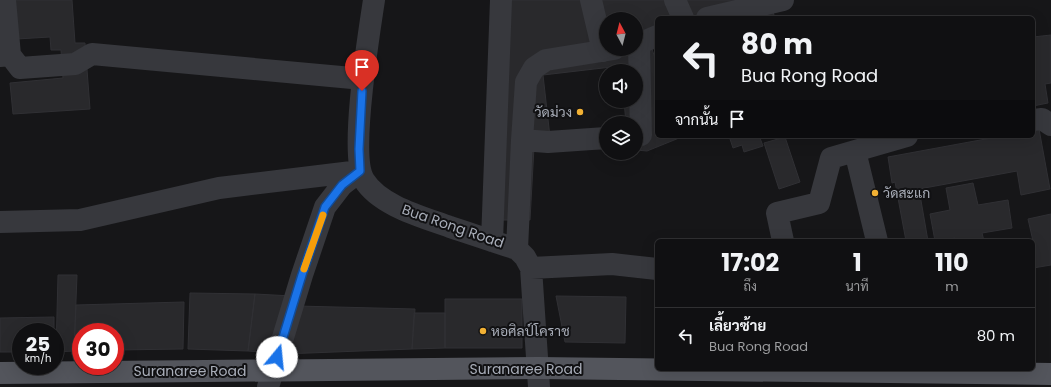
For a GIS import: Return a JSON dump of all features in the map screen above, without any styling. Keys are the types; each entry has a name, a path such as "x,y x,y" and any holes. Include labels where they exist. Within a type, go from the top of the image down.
{"main road":[{"name":"Suranaree Road","path":"0,373 270,379 539,378 655,371"},
{"name":"Suranaree Road","path":"934,371 1051,374"}],"street":[{"path":"5,0 5,55 20,68 75,64 92,54 363,79"},
{"path":"360,171 360,122 363,79 374,0"},
{"path":"492,241 501,0"},
{"path":"591,0 599,24"},
{"path":"675,0 682,16"},
{"path":"716,16 784,0"},
{"path":"644,42 645,134"},
{"path":"517,248 526,82 534,68 546,60 599,51"},
{"path":"1035,120 1042,119 1051,125"},
{"path":"522,140 548,142 599,138"},
{"path":"783,239 776,213 819,203 831,158 900,138"},
{"path":"854,151 876,239"},
{"path":"0,222 80,220 219,188 360,171"},
{"path":"270,379 325,207 342,185 360,171"},
{"name":"Bua Rong Road","path":"360,171 364,181 372,190 388,202 406,212 517,248 525,256 531,268 539,378"},
{"path":"531,268 612,264 655,269"}],"building":[{"path":"0,0 72,0 75,43 85,43 90,109 13,114 10,83 63,78 61,50 51,50 50,37 0,40"},
{"name":"วัดม่วง","path":"508,0 769,0 774,16 655,16 655,138 679,138 647,151 643,151 643,116 599,116 599,149 534,147 530,220 498,220"},
{"path":"1051,35 1051,83 1045,84 1048,103 1035,106 1035,37"},
{"path":"655,45 655,58 651,46"},
{"path":"599,68 599,108 625,108 625,116 599,116 599,132 550,137 543,75"},
{"path":"1039,129 1050,189 1021,195 1017,171 919,189 928,239 906,239 895,182 892,183 888,157 991,138 1035,138 1035,130"},
{"path":"730,138 760,138 763,146 744,152 742,145 733,148"},
{"path":"785,138 800,182 779,189 764,143"},
{"path":"973,183 978,205 1008,200 1012,228 982,233 984,239 935,239 930,214 950,210 946,188"},
{"path":"1051,214 1051,265 1035,268 1035,239 1033,239 1028,219"},
{"path":"58,275 77,275 75,323 72,323 72,351 64,352 64,323 57,323"},
{"path":"190,293 255,294 248,351 188,349"},
{"path":"255,294 292,296 275,353 248,351"},
{"path":"556,296 626,297 625,343 565,342"},
{"name":"หอศิลป์โคราช","path":"445,299 522,299 522,348 445,348"},
{"path":"184,302 183,349 124,350 124,323 75,323 76,305"},
{"path":"297,306 415,309 412,349 283,354"},
{"path":"414,313 445,313 445,348 412,349"},
{"path":"54,317 54,323 12,323 12,352 0,352 0,318"}],"slow traffic":[{"path":"304,269 323,215"}],"place":[{"name":"วัดม่วง","path":"580,112"},
{"name":"วัดสะแก","path":"875,193"},
{"name":"หอศิลป์โคราช","path":"483,331"}],"route":[{"path":"277,357 325,207 342,185 360,171 359,149 362,91"}]}
